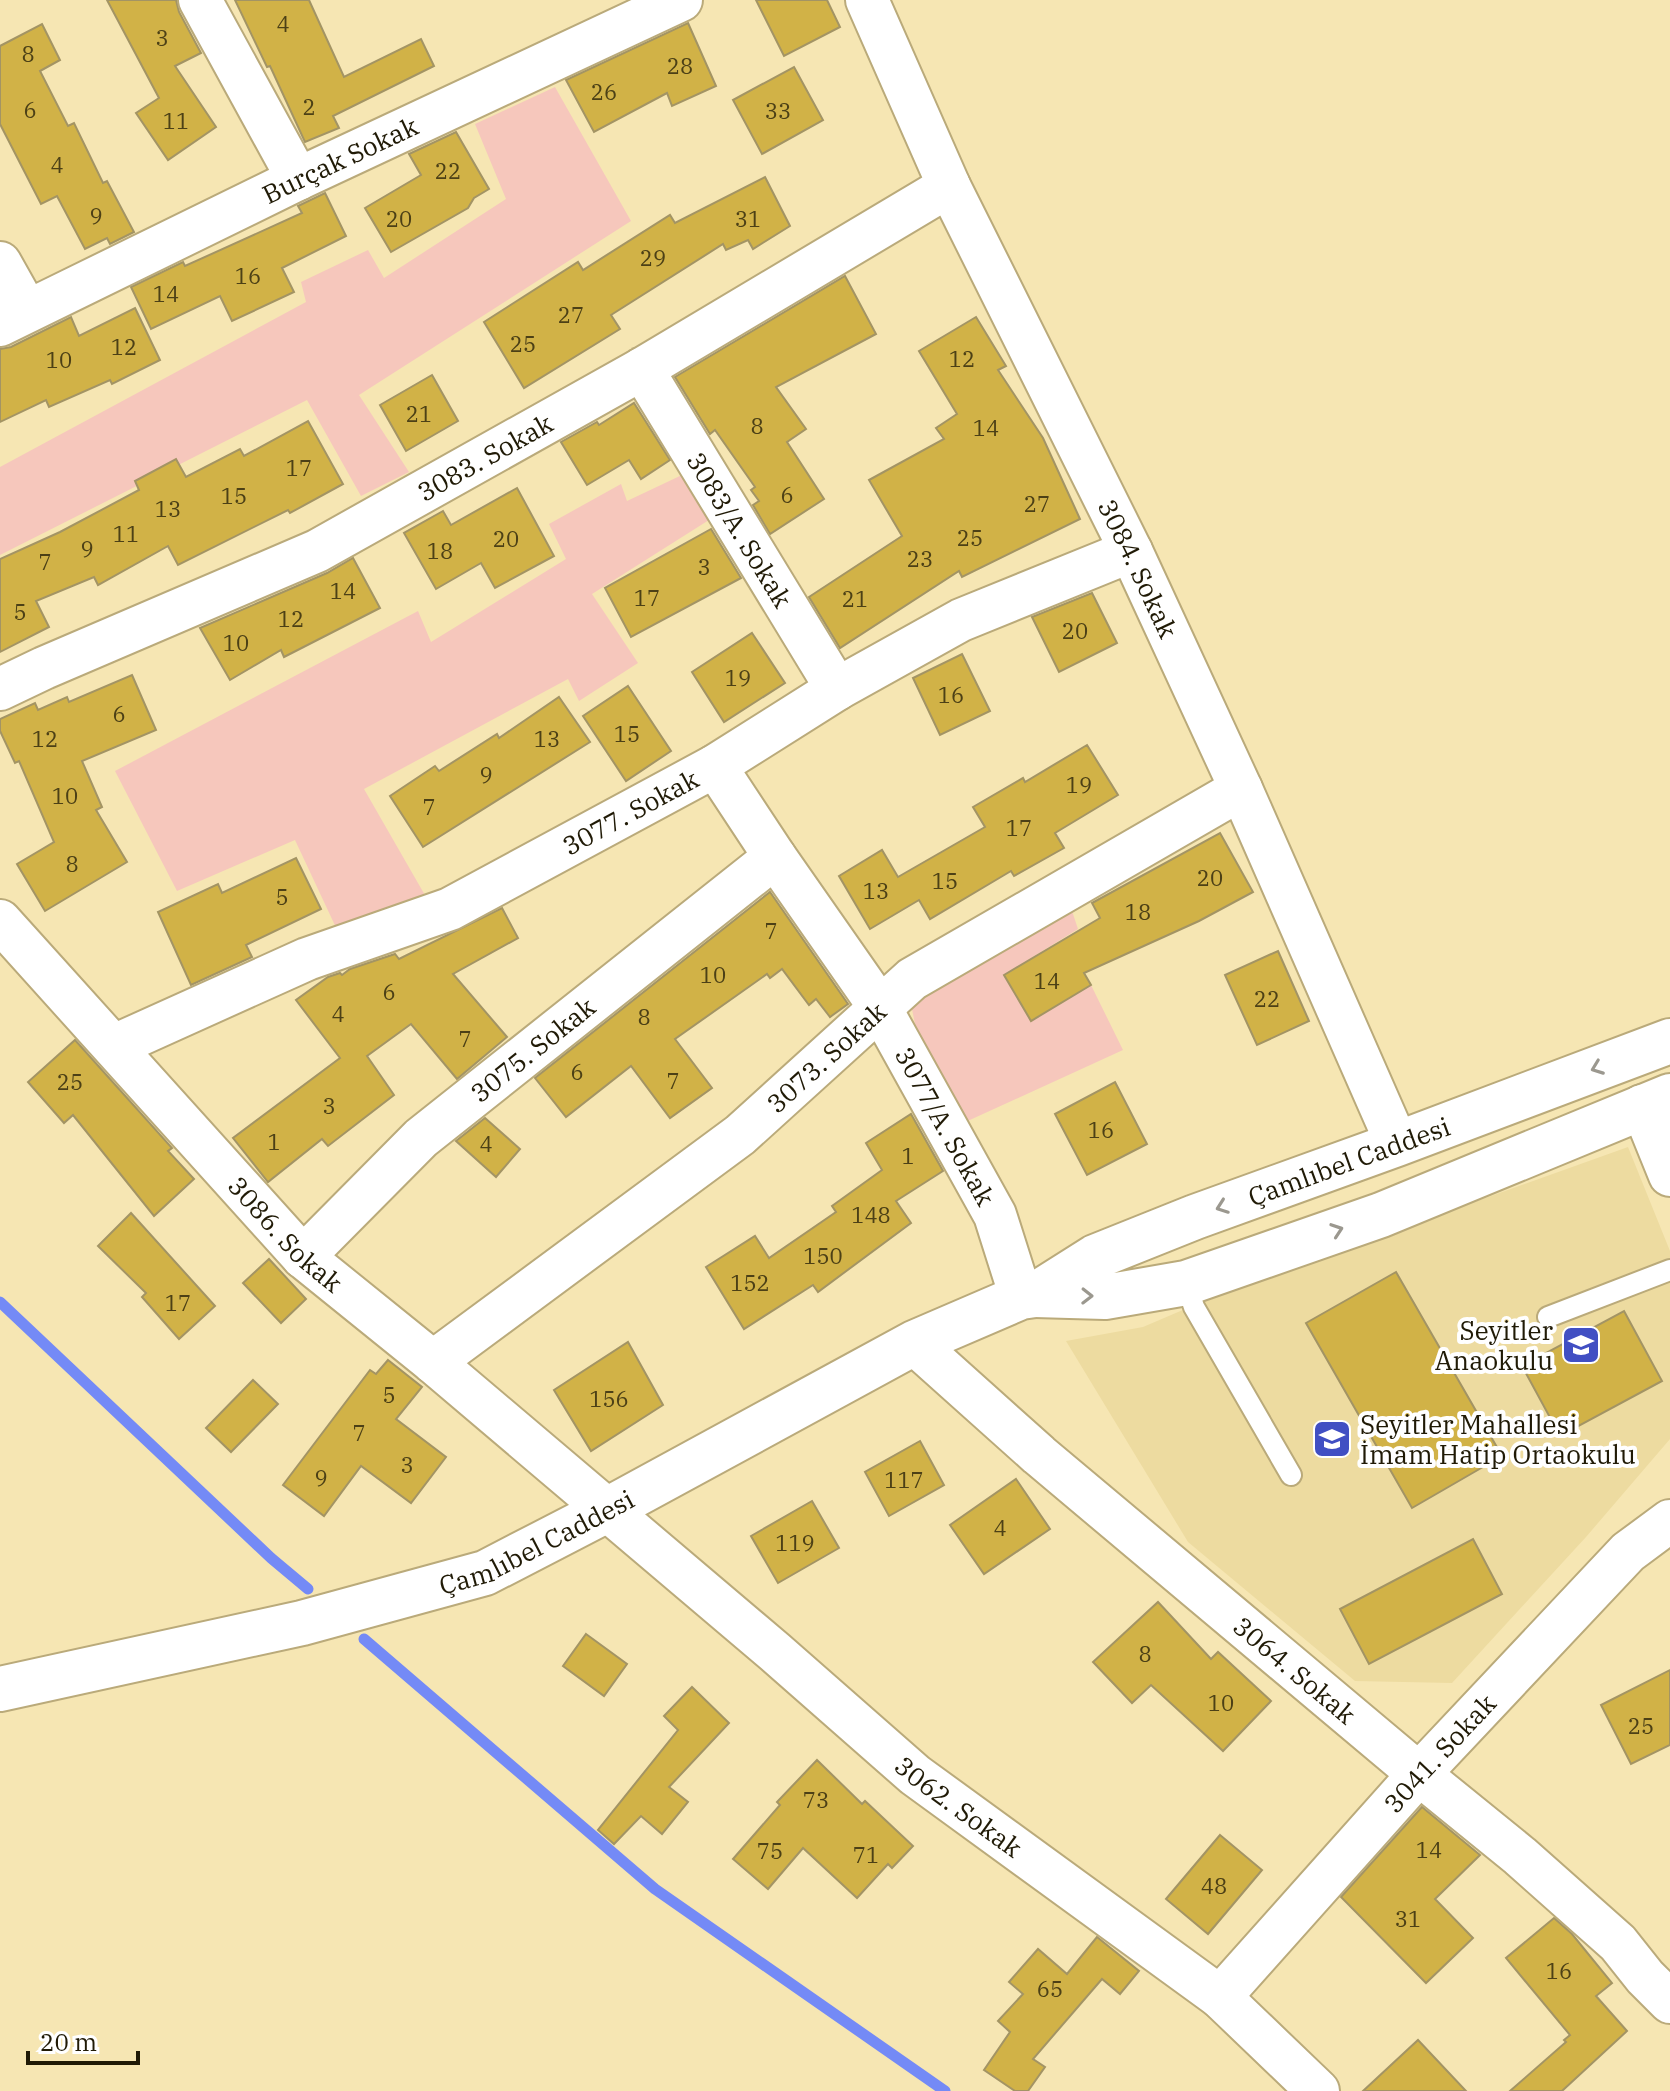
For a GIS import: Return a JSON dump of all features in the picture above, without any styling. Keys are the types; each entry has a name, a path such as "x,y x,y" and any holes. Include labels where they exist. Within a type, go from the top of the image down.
{"street":[{"path":"200,0 298,179"},
{"name":"Burçak Sokak","path":"13,318 298,179 681,0"},
{"name":"3084. Sokak","path":"867,0 949,186 1131,551 1241,789 1397,1144"},
{"name":"3083. Sokak","path":"0,689 317,551 642,369 949,186"},
{"path":"0,263 13,318"},
{"name":"3083/A. Sokak","path":"642,369 837,689"},
{"name":"3077. Sokak","path":"114,1046 307,959 450,909 715,766 837,689 961,620 1131,551"},
{"name":"3077/A. Sokak","path":"715,766 879,1006 995,1215 1028,1296"},
{"name":"3073. Sokak","path":"433,1362 740,1135 912,979 1241,789"},
{"name":"3075. Sokak","path":"303,1257 421,1138 775,857"},
{"name":"3086. Sokak","path":"0,921 303,1257 433,1362 607,1510"},
{"name":"Çamlıbel Caddesi","path":"0,1689 302,1623 485,1573 914,1343 1028,1296 1095,1257 1670,1041"},
{"path":"1656,1101 1670,1175"},
{"name":"Çamlıbel Caddesi","path":"1028,1296 1105,1297 1186,1283 1381,1215 1656,1101"},
{"name":"3064. Sokak","path":"914,1343 1039,1455 1520,1856 1618,1943 1670,2002"},
{"name":"3062. Sokak","path":"607,1510 915,1775 1220,1997 1318,2091"},
{"name":"3041. Sokak","path":"1220,1997 1419,1774 1628,1552 1670,1521"}],"lane":[{"path":"1548,1317 1670,1270"},
{"path":"1186,1283 1194,1307 1291,1475"}],"shaded area":[{"path":"555,87 631,221 359,395 409,472 361,496 307,400 0,555 0,467 306,302 301,282 368,250 384,278 506,199 475,124"},
{"path":"682,475 709,520 592,594 638,663 579,701 568,679 364,789 426,897 339,934 295,840 177,891 115,771 418,611 431,642 566,559 549,524 621,484 627,501"},
{"path":"1071,908 1078,929 1004,975 1031,1021 1091,985 1123,1050 961,1124 915,1024 911,1004"},
{"name":"Seyitler Mahallesi İmam Hatip Ortaokulu","path":"1628,1147 1670,1251 1670,1439 1586,1537 1452,1683 1355,1681 1188,1542 1066,1341 1143,1327 1239,1286"}],"building":[{"path":"107,0 176,0 179,12 201,53 175,66 216,127 168,160 136,113 159,98"},
{"path":"235,0 309,0 344,77 421,39 434,66 333,116 339,128 305,142"},
{"path":"756,0 827,0 840,27 784,56"},
{"path":"688,23 716,86 672,106 667,93 594,132 566,80"},
{"path":"42,24 60,60 40,71 68,126 74,123 103,183 107,181 134,232 110,244 107,238 85,249 57,196 41,204 0,124 0,46"},
{"path":"794,67 823,120 762,154 733,100"},
{"path":"456,132 489,189 474,198 468,208 391,252 365,208 421,175 409,154"},
{"path":"765,177 790,226 753,249 748,240 726,250 723,244 611,315 620,329 524,388 484,322 578,262 583,270 670,215 675,223"},
{"path":"325,193 346,236 282,268 294,292 232,321 220,296 151,329 131,287 302,213 298,206"},
{"path":"845,276 876,334 776,387 806,429 787,442 824,499 770,534 753,505 759,501 751,490 755,487 715,430 710,434 675,377"},
{"path":"135,308 160,360 112,384 110,380 49,407 46,400 0,422 0,349 11,347 71,317 79,336"},
{"path":"976,317 1006,366 998,370 1043,438 1080,519 962,577 959,571 840,648 809,597 902,536 869,480 944,439 936,428 957,414 919,351"},
{"path":"432,375 458,421 406,451 380,405"},
{"path":"634,403 670,460 641,479 629,460 587,485 561,442 597,422 599,425"},
{"path":"308,421 343,484 290,513 288,510 178,565 168,546 98,585 94,577 36,601 49,627 0,652 0,559 60,532 139,490 135,481 176,459 186,477 240,449 244,456"},
{"path":"517,488 554,556 495,588 481,563 436,589 404,533 443,511 451,525"},
{"path":"711,529 741,578 631,637 605,588"},
{"path":"353,558 380,608 284,657 281,650 230,680 200,628 327,573"},
{"path":"1092,593 1117,643 1059,672 1032,617"},
{"path":"752,633 785,683 724,722 692,672"},
{"path":"962,654 990,711 940,735 913,678"},
{"path":"132,675 156,730 82,761 102,807 96,810 127,862 45,911 17,864 54,842 19,761 15,763 0,731 0,719 35,703 38,710 67,697 69,702"},
{"path":"628,686 671,751 626,781 583,716"},
{"path":"559,697 590,742 423,847 390,796 435,766 439,771 497,734 499,738"},
{"path":"1087,745 1118,795 1055,833 1064,848 1014,876 1011,871 930,919 919,900 870,929 839,876 882,850 898,877 985,827 973,807 1023,778 1025,782"},
{"path":"1220,833 1253,892 1199,921 1084,973 1091,985 1031,1021 1004,975 1100,918 1092,903"},
{"path":"296,858 321,909 246,945 252,957 191,985 158,912 218,884 222,893"},
{"path":"770,892 848,1004 830,1017 816,999 809,1005 782,969 770,978 767,974 675,1039 712,1088 670,1118 631,1066 566,1117 535,1078"},
{"path":"502,908 518,938 453,974 507,1037 457,1079 411,1024 367,1056 394,1095 328,1146 322,1139 268,1182 233,1138 340,1058 296,1000 328,977 342,975 350,969 395,954 399,959"},
{"path":"1278,951 1309,1021 1257,1045 1225,975"},
{"path":"75,1040 172,1148 168,1151 194,1179 154,1216 73,1115 64,1123 28,1082"},
{"path":"1115,1082 1147,1144 1087,1175 1055,1114"},
{"path":"911,1114 943,1171 896,1201 911,1223 818,1292 813,1285 744,1329 706,1267 755,1236 769,1258 836,1212 832,1206 882,1170 866,1143"},
{"path":"485,1118 520,1149 496,1177 456,1141"},
{"path":"131,1213 215,1306 179,1339 142,1297 146,1293 98,1246"},
{"path":"269,1259 306,1299 281,1323 243,1283"},
{"path":"1396,1272 1502,1456 1412,1508 1306,1323"},
{"path":"1624,1311 1662,1381 1560,1436 1522,1366"},
{"path":"628,1342 663,1405 591,1451 554,1390"},
{"path":"388,1360 422,1387 396,1419 446,1457 411,1503 361,1466 324,1516 283,1485 370,1370 376,1374"},
{"path":"253,1380 278,1404 231,1452 206,1428"},
{"path":"920,1441 944,1485 889,1516 865,1472"},
{"path":"1016,1479 1050,1529 984,1574 950,1525"},
{"path":"812,1501 839,1548 778,1583 751,1536"},
{"path":"1473,1539 1502,1594 1369,1664 1340,1609"},
{"path":"1158,1602 1211,1659 1218,1652 1271,1701 1223,1751 1151,1685 1132,1703 1093,1662"},
{"path":"586,1634 627,1664 604,1696 563,1666"},
{"path":"1670,1670 1670,1745 1631,1764 1601,1705"},
{"path":"692,1687 729,1723 669,1787 688,1802 662,1834 641,1816 614,1844 598,1830 678,1730 664,1716"},
{"path":"817,1760 862,1804 865,1801 913,1846 892,1868 888,1864 857,1898 803,1848 768,1889 733,1859 780,1805 777,1802"},
{"path":"1422,1807 1480,1855 1435,1899 1473,1938 1426,1983 1341,1897"},
{"path":"1220,1835 1262,1870 1208,1934 1166,1899"},
{"path":"1554,1918 1572,1934 1612,1983 1596,1996 1627,2031 1562,2091 1510,2091 1570,2035 1506,1958"},
{"path":"1097,1937 1139,1971 1120,1994 1102,1979 1033,2059 1045,2067 1028,2091 1015,2091 984,2070 1010,2032 998,2021 1023,1994 1009,1982 1038,1949 1067,1974"},
{"path":"1418,2040 1466,2091 1363,2091"}],"waterway":[{"path":"0,1302 271,1558 308,1589"},
{"path":"364,1639 655,1889 945,2091"}],"place":[{"name":"Seyitler Anaokulu","path":"1581,1345"},
{"name":"Seyitler Mahallesi İmam Hatip Ortaokulu","path":"1332,1439"}]}
